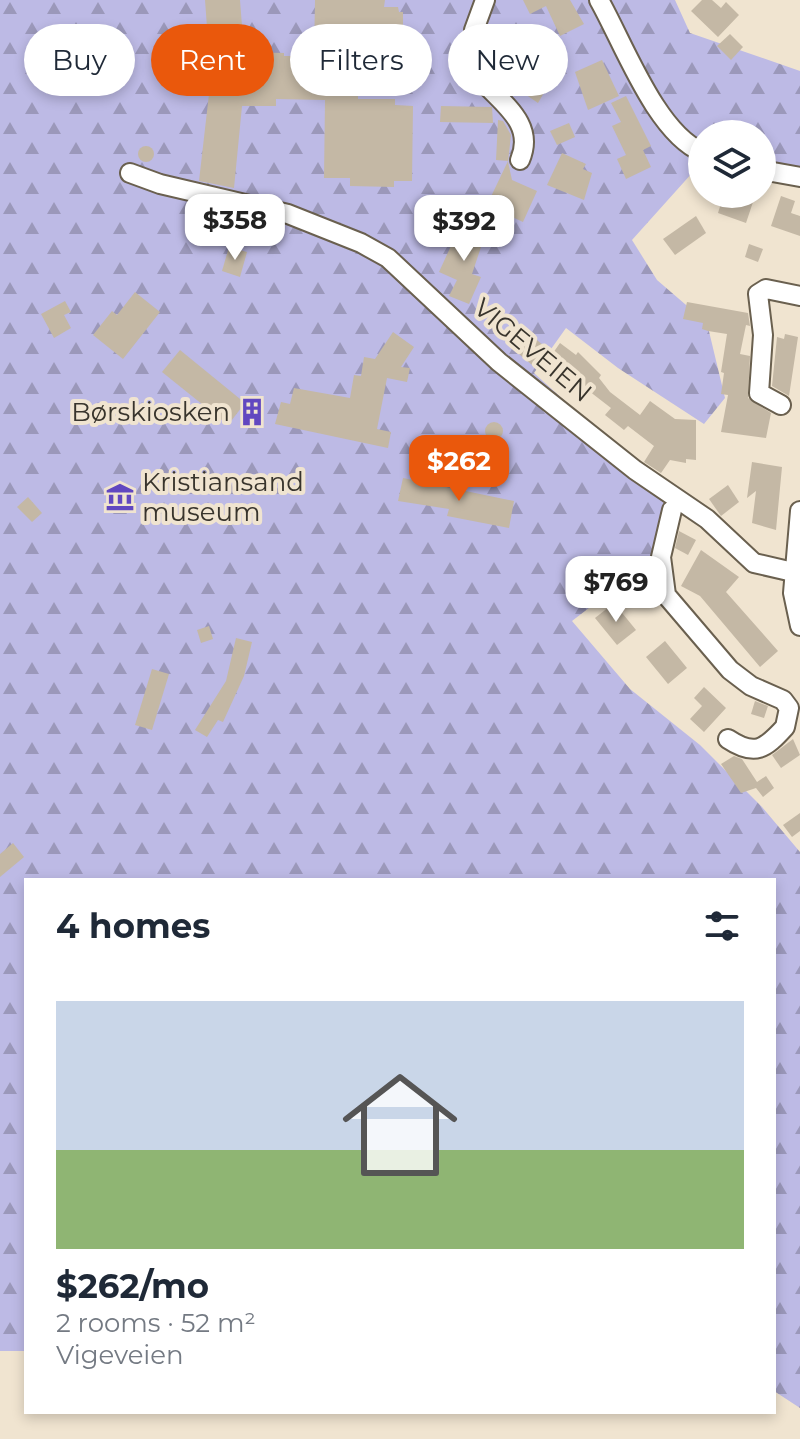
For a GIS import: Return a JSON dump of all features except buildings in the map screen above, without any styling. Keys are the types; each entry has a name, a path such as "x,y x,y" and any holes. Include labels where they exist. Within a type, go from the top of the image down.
{"street":[{"path":"485,0 474,30 472,68 521,124 525,142 520,160"},
{"path":"599,0 638,74 676,133 688,142"},
{"name":"VIGEVEIEN","path":"130,173 160,184 288,214 361,243 388,258 499,362 635,470 707,519 754,563 793,572"},
{"path":"776,173 800,177"},
{"path":"781,405 759,393 763,335 758,294 766,289 800,296"},
{"path":"672,510 661,557 666,595 730,670 751,686 783,700 789,708 785,727 760,748 747,750 728,739"},
{"path":"800,511 793,572 793,593 800,626"}],"green space":[{"path":"0,0 675,0 690,33 800,71 800,174 776,169 776,120 688,120 688,178 632,240 657,280 707,323 725,398 704,424 618,368 566,328 534,373 644,473 669,511 653,566 611,591 572,621 630,689 700,745 762,807 800,852 800,1408 776,1392 776,878 24,878 24,1351 0,1351"}],"place":[{"name":"Børskiosken","path":"252,412"},
{"name":"Kristiansand museum","path":"120,497"}]}
